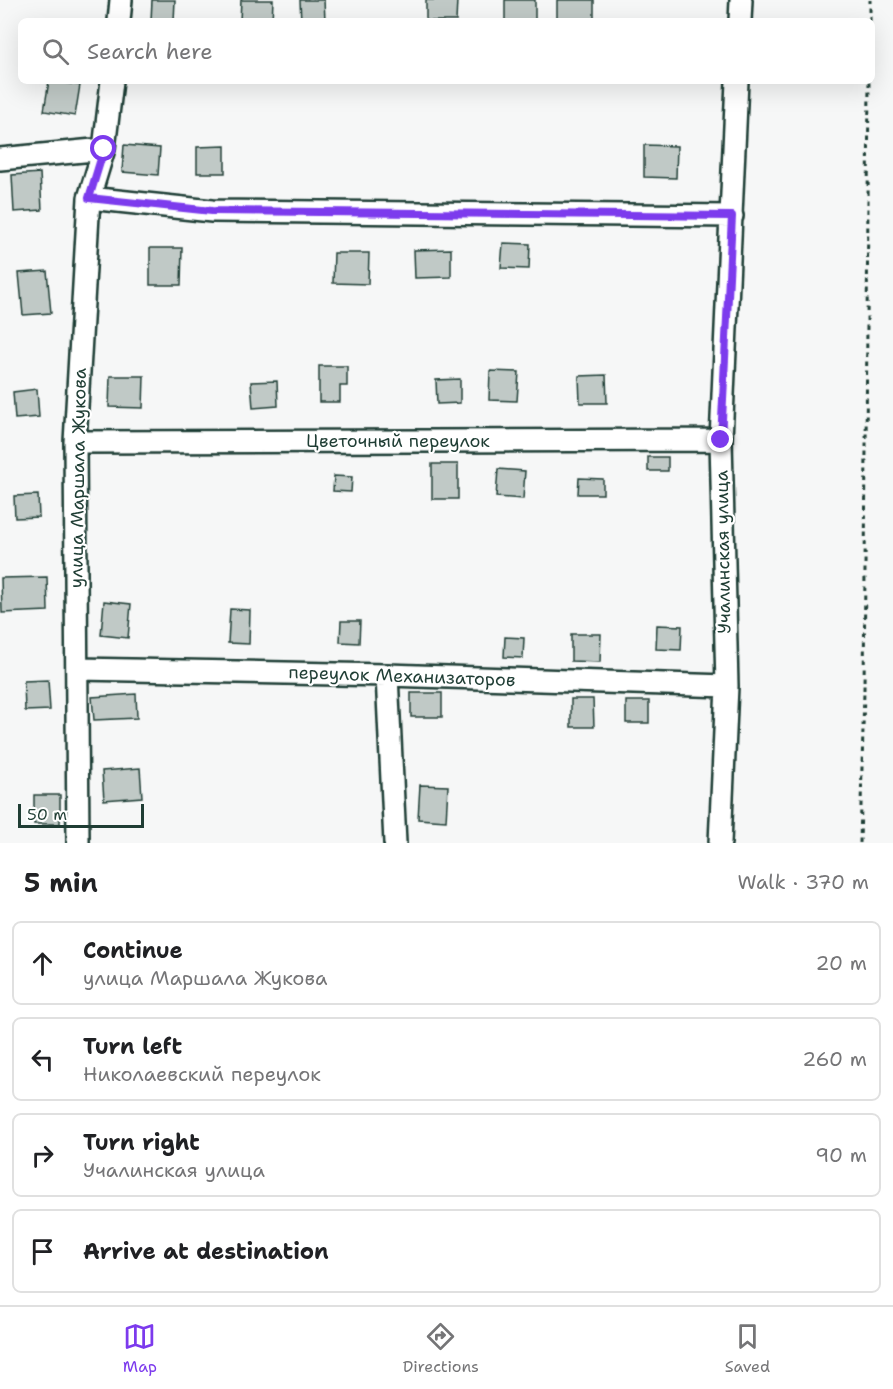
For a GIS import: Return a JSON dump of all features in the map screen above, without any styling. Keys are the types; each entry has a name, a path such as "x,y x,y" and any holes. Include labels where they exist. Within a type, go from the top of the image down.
{"street":[{"path":"119,18 121,0"},
{"path":"740,18 741,0"},
{"name":"улица Маршала Жукова","path":"78,843 75,442 89,198 104,149 112,84"},
{"name":"Учалинская улица","path":"720,843 727,686 721,440 737,84"},
{"path":"0,159 104,149"},
{"path":"89,198 212,211 732,216"},
{"name":"Цветочный переулок","path":"75,442 721,440"},
{"name":"переулок Механизаторов","path":"78,669 387,675 727,686"},
{"path":"387,675 395,843"}],"path":[{"path":"870,0 870,18"},
{"path":"860,843 864,667 869,84"}],"building":[{"path":"152,0 175,0 174,18 151,18"},
{"path":"241,0 273,0 272,18 240,18"},
{"path":"300,0 324,0 325,18 301,18"},
{"path":"426,0 457,0 456,18 426,18"},
{"path":"505,0 535,0 535,18 505,18"},
{"path":"557,0 594,0 594,18 557,18"},
{"path":"48,84 80,85 75,116 44,111"},
{"path":"124,145 160,148 158,175 122,172"},
{"path":"644,145 677,146 676,178 644,177"},
{"path":"225,146 225,173 197,173 197,147"},
{"path":"40,173 42,210 14,212 12,175"},
{"path":"503,243 530,244 529,269 501,268"},
{"path":"150,248 182,248 181,285 150,285"},
{"path":"451,249 451,277 415,278 414,250"},
{"path":"334,253 369,253 368,284 333,283"},
{"path":"47,271 51,313 23,315 19,273"},
{"path":"319,366 347,366 347,386 340,386 340,402 319,402"},
{"path":"490,371 519,372 517,401 489,400"},
{"path":"606,375 607,403 580,403 579,376"},
{"path":"110,376 144,376 143,408 109,407"},
{"path":"460,379 460,403 437,404 436,380"},
{"path":"277,381 278,406 253,408 251,382"},
{"path":"37,389 39,417 15,419 13,392"},
{"path":"648,457 668,457 668,471 648,471"},
{"path":"432,464 458,464 458,499 432,499"},
{"path":"498,469 525,471 523,499 496,497"},
{"path":"334,476 352,477 351,492 333,491"},
{"path":"579,478 603,479 603,494 578,494"},
{"path":"38,495 39,517 15,518 14,496"},
{"path":"47,577 48,611 2,613 1,578"},
{"path":"104,601 131,604 128,638 101,635"},
{"path":"230,609 250,610 249,644 228,643"},
{"path":"341,621 360,621 359,643 340,642"},
{"path":"657,625 682,626 681,650 656,649"},
{"path":"571,634 601,634 600,662 571,661"},
{"path":"505,637 524,638 523,658 504,657"},
{"path":"48,680 50,710 25,711 24,681"},
{"path":"411,693 442,693 442,717 411,717"},
{"path":"136,694 137,718 94,720 92,697"},
{"path":"571,699 593,699 594,727 571,727"},
{"path":"626,701 649,701 649,723 626,723"},
{"path":"140,768 142,797 104,800 102,771"},
{"path":"420,785 448,786 446,821 418,819"},
{"path":"34,795 60,795 60,824 34,824"}],"route":[{"path":"104,149 89,198 212,211 732,216 721,440"}]}
